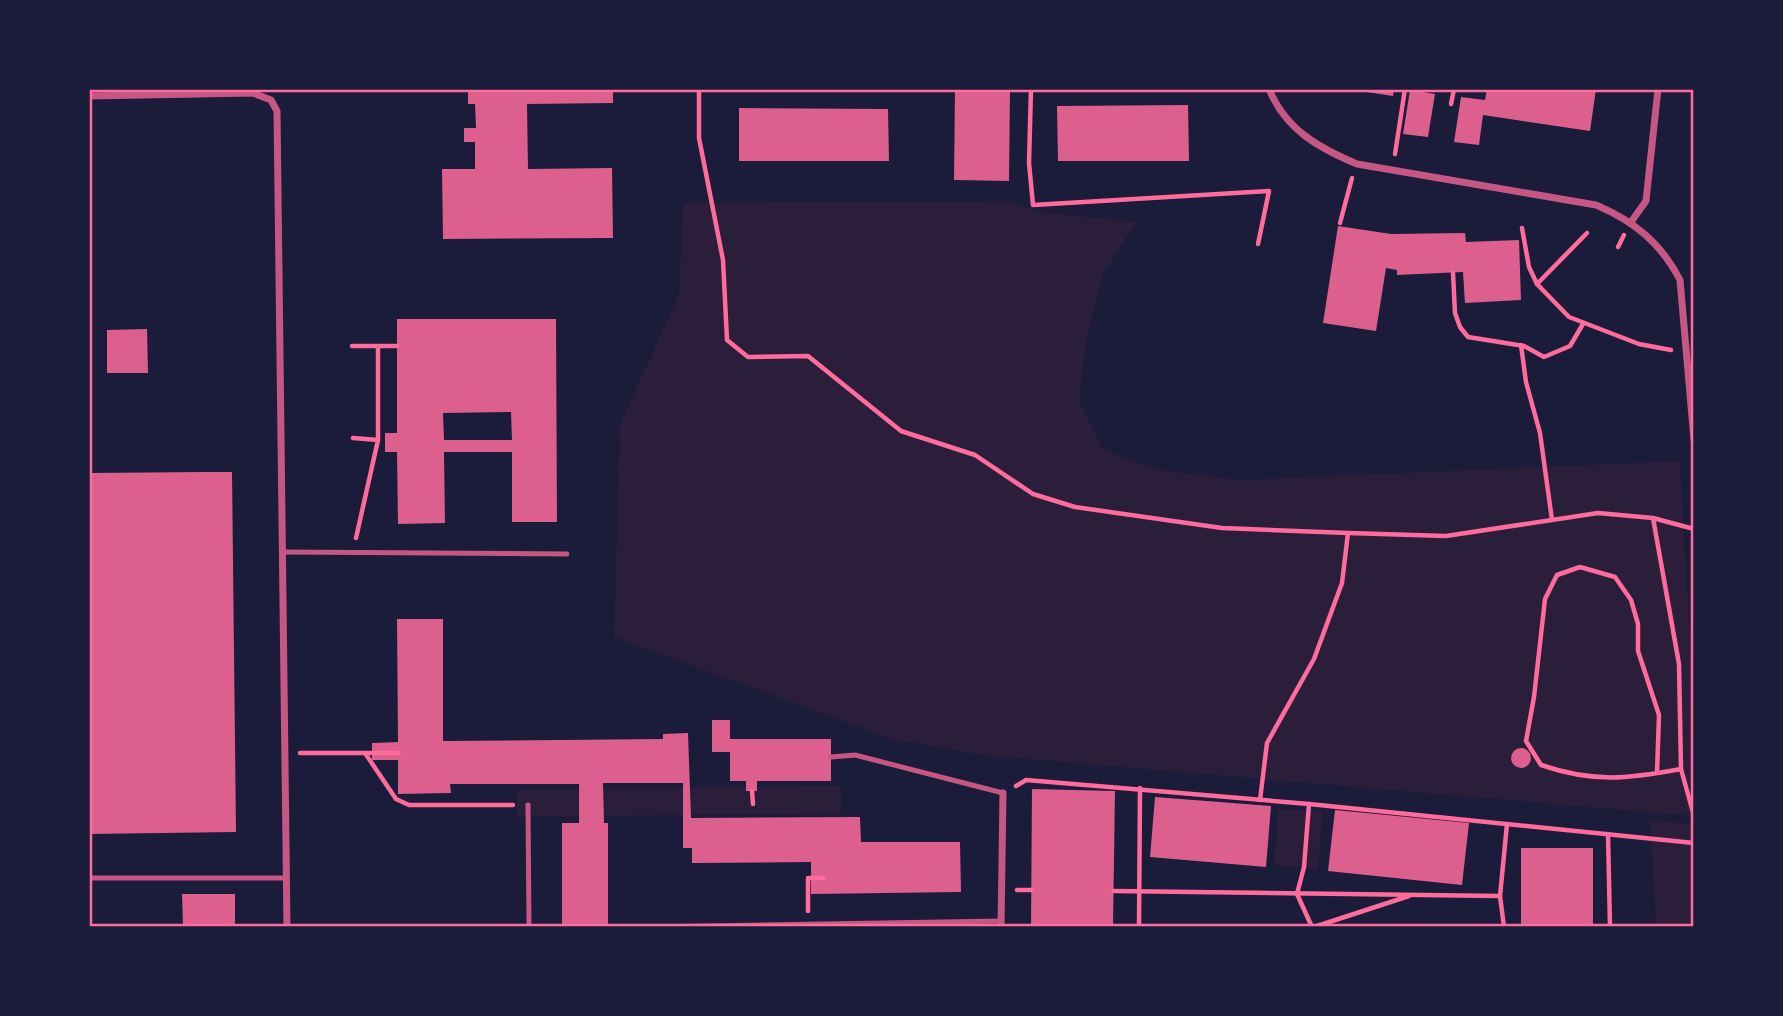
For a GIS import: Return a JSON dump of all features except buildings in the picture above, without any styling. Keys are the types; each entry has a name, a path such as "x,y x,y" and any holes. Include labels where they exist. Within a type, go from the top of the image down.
{"street":[{"path":"1269,89 1293,127 1323,150 1357,164 1596,205 1631,222 1658,247 1680,280 1694,440"},
{"path":"1631,222 1646,201 1658,89"},
{"path":"89,96 253,91 271,100 277,111 286,927"},
{"path":"1001,924 1003,793"}],"lane":[{"path":"283,551 567,554"},
{"path":"831,757 855,755 1003,793"},
{"path":"528,806 529,927"},
{"path":"89,878 286,878"},
{"path":"650,927 808,923 1001,924"}],"path":[{"path":"699,89 699,138 723,260 727,341 748,357 808,356 901,431 975,455 1033,494 1075,507 1222,528 1446,536 1598,513 1653,518 1694,529"},
{"path":"1031,89 1029,163 1033,205 1269,191 1258,244"},
{"path":"1392,170 1405,89"},
{"path":"1451,104 1454,89"},
{"path":"1340,223 1341,210 1357,164"},
{"path":"1522,228 1529,267 1537,284 1569,317 1639,344 1687,353"},
{"path":"1537,284 1587,233"},
{"path":"1453,273 1455,313 1460,327 1468,337 1521,345 1544,356 1570,346 1583,324"},
{"path":"1521,345 1526,382 1540,433 1552,520"},
{"path":"352,346 397,346"},
{"path":"354,552 378,440 378,346"},
{"path":"353,438 378,440"},
{"path":"1653,518 1679,664 1681,769 1694,816"},
{"path":"1260,800 1267,743 1314,659 1342,583 1348,533"},
{"path":"1657,773 1659,715 1637,651 1638,624 1631,600 1615,577 1580,567 1557,575 1545,599 1526,741 1541,765 1601,780 1657,773 1681,769"},
{"path":"285,753 398,752"},
{"path":"365,753 396,799 409,805 528,806"},
{"path":"1003,793 1026,780 1140,788 1694,843"},
{"path":"1139,927 1140,788"},
{"path":"752,791 752,804"},
{"path":"1309,804 1304,867 1297,894 1313,927 1413,895"},
{"path":"1504,927 1500,896 1507,824"},
{"path":"1608,834 1610,927"},
{"path":"808,923 808,878 823,878"},
{"path":"1114,891 1500,896"}],"shaded area":[{"path":"1010,201 1040,212 1136,222 1103,275 1086,341 1079,402 1104,450 1159,470 1239,480 1680,461 1694,708 1694,816 982,755 892,739 614,637 620,424 679,294 683,203"},
{"path":"841,786 841,813 517,817 517,790"},
{"path":"1278,809 1323,812 1318,869 1274,865"},
{"path":"1650,820 1691,824 1694,830 1694,927 1656,927"}]}
